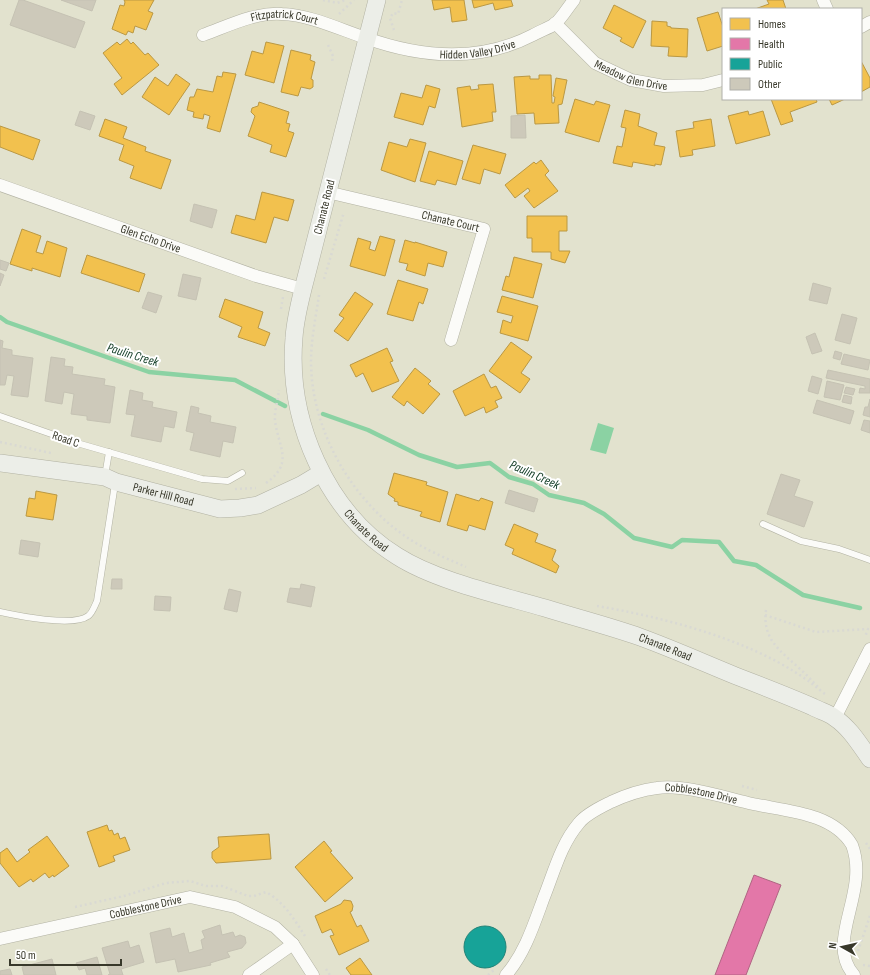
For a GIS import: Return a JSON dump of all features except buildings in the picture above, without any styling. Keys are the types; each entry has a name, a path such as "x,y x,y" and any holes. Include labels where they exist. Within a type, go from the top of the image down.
{"street":[{"name":"Chanate Road","path":"377,0 303,289 297,315 294,339 295,380 308,443 321,473 342,505 365,530 380,544 399,557 458,582 640,637 794,699 835,718 849,731 870,759"},
{"name":"Hidden Valley Drive","path":"367,39 424,53 456,56 484,52 522,41 555,23 574,0"},
{"name":"Fitzpatrick Court","path":"203,35 250,18 281,14 310,19 367,39"},
{"name":"Meadow Glen Drive","path":"555,23 596,62 631,80 664,86 703,85 722,80"},
{"name":"Glen Echo Drive","path":"0,185 256,276 303,289"},
{"name":"Chanate Court","path":"327,192 484,229 450,340"},
{"name":"Parker Hill Road","path":"0,463 110,479 220,508 240,508 258,505 301,485 321,473"},
{"path":"835,718 870,648"},
{"name":"Cobblestone Drive","path":"501,971 515,964 525,947 565,844 579,822 600,807 630,794 659,787 682,788 814,817 822,819 843,832 853,846 861,866 859,894 846,934 844,948 846,962 849,970 854,975"},
{"name":"Cobblestone Drive","path":"0,939 190,897 235,907 275,927 294,944 313,975"},
{"path":"249,975 294,944"}],"lane":[{"name":"Road C","path":"0,416 77,443 110,452"},
{"name":"Parker Hill Road","path":"110,452 202,479 228,480 242,473"},
{"path":"0,612 76,622 89,616 97,601 110,479 110,452"},
{"path":"763,524 801,541 839,549 870,560"}],"path":[{"path":"323,0 337,4 345,0"},
{"path":"339,14 354,0"},
{"path":"394,30 390,18 393,14 398,14 402,0"},
{"path":"328,45 333,56 332,62"},
{"path":"322,284 344,212"},
{"path":"320,292 311,361 316,401 328,440 350,481 376,512 412,540 472,570"},
{"path":"275,418 279,388"},
{"path":"594,605 631,611 666,621 717,637 763,654 799,674 827,696 800,669 778,650 766,629 766,610"},
{"path":"765,615 816,632 868,629"},
{"path":"736,786 762,791"},
{"path":"863,838 870,849"},
{"path":"857,956 870,916"},
{"path":"861,965 870,966"},
{"path":"488,975 501,971"}],"shaded area":[{"path":"598,423 614,428 606,454 590,450"}],"waterway":[{"name":"Paulin Creek","path":"0,317 7,322 149,372 235,380 285,406"},
{"name":"Paulin Creek","path":"323,414 368,430 419,455 457,467 490,463 509,477 533,484 549,495 584,503 604,514 634,538 672,547 682,540 719,542 734,561 756,565 803,595 860,608"}]}
